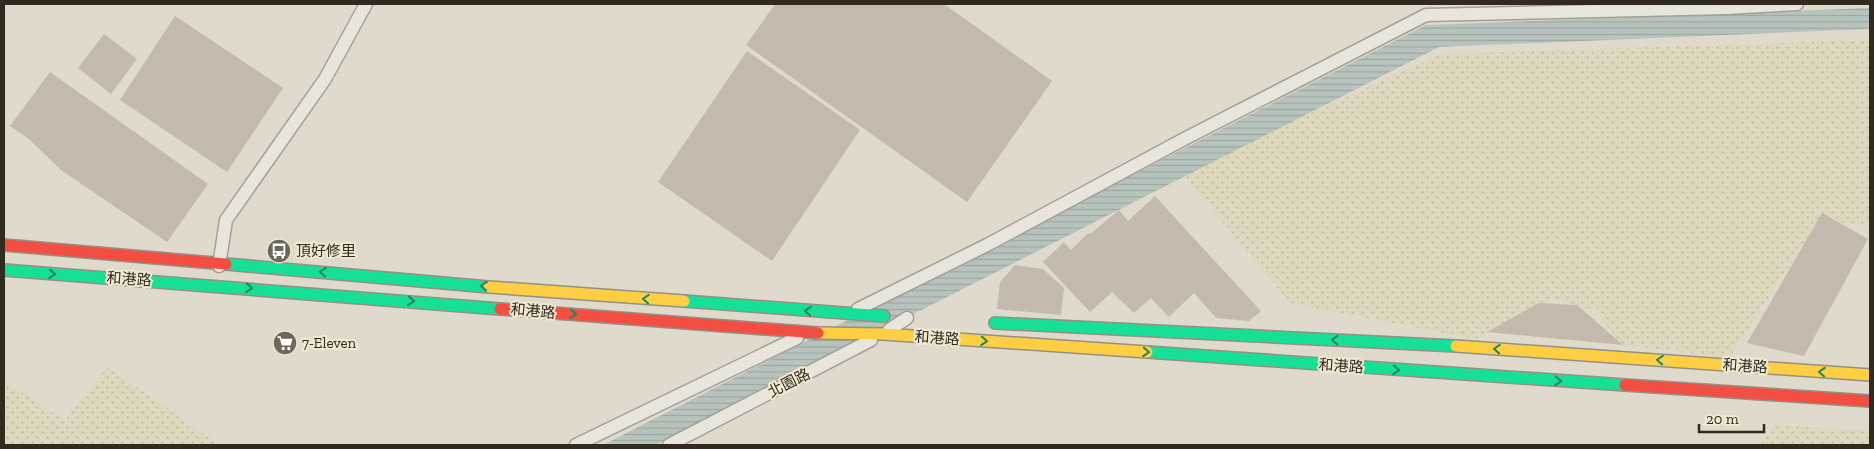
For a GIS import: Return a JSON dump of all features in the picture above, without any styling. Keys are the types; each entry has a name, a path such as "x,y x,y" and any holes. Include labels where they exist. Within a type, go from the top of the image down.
{"main road":[{"name":"和港路","path":"4,245 463,284 907,318"},
{"name":"和港路","path":"4,270 216,285 808,333 883,334 1870,400"},
{"path":"462,305 463,284"},
{"name":"和港路","path":"985,323 1466,347 1870,375"}],"lane":[{"path":"216,285 226,220 325,79 366,4"},
{"path":"576,445 987,245 1186,138 1426,15 1727,8 1797,4"},
{"name":"北園路","path":"669,445 883,334 907,318"}],"shaded area":[{"path":"1870,8 1870,29 1439,47 656,445 603,445 1426,25"},
{"path":"1870,40 1870,225 1819,221 1729,358 1622,345 1594,310 1552,298 1475,339 1290,303 1181,173 1440,54"},
{"path":"107,367 219,445 4,445 4,381 65,420"},
{"path":"1774,425 1870,431 1870,445 1761,445"}],"building":[{"path":"775,4 944,4 1052,81 967,202 746,45"},
{"path":"175,16 283,88 227,172 120,100"},
{"path":"104,34 137,59 111,94 78,68"},
{"path":"747,51 860,130 772,261 658,182"},
{"path":"50,72 208,184 167,242 61,170 29,139 10,126"},
{"path":"1155,196 1261,311 1249,321 1216,318 1194,293 1169,317 1151,298 1134,313 1112,292 1090,312 1043,262 1064,242 1071,250 1088,233 1090,234 1119,210 1128,221"},
{"path":"1822,213 1868,239 1804,356 1747,343"},
{"path":"1015,265 1043,269 1064,288 1061,315 997,309 1000,282"},
{"path":"1539,303 1577,305 1623,345 1487,332"}],"traffic: fast":[{"path":"226,264 489,287"},
{"path":"4,270 500,309"},
{"path":"684,301 884,316"},
{"path":"995,323 1456,346"},
{"path":"1147,352 1625,385"}],"traffic: slow":[{"path":"489,287 684,301"},
{"path":"818,333 883,334 1147,352"},
{"path":"1456,346 1870,375"}],"traffic: jam":[{"path":"4,245 226,264"},
{"path":"500,309 818,333"},
{"path":"1625,385 1870,401"}],"place":[{"name":"頂好修里","path":"279,251"},
{"name":"7-Eleven","path":"285,343"}]}
